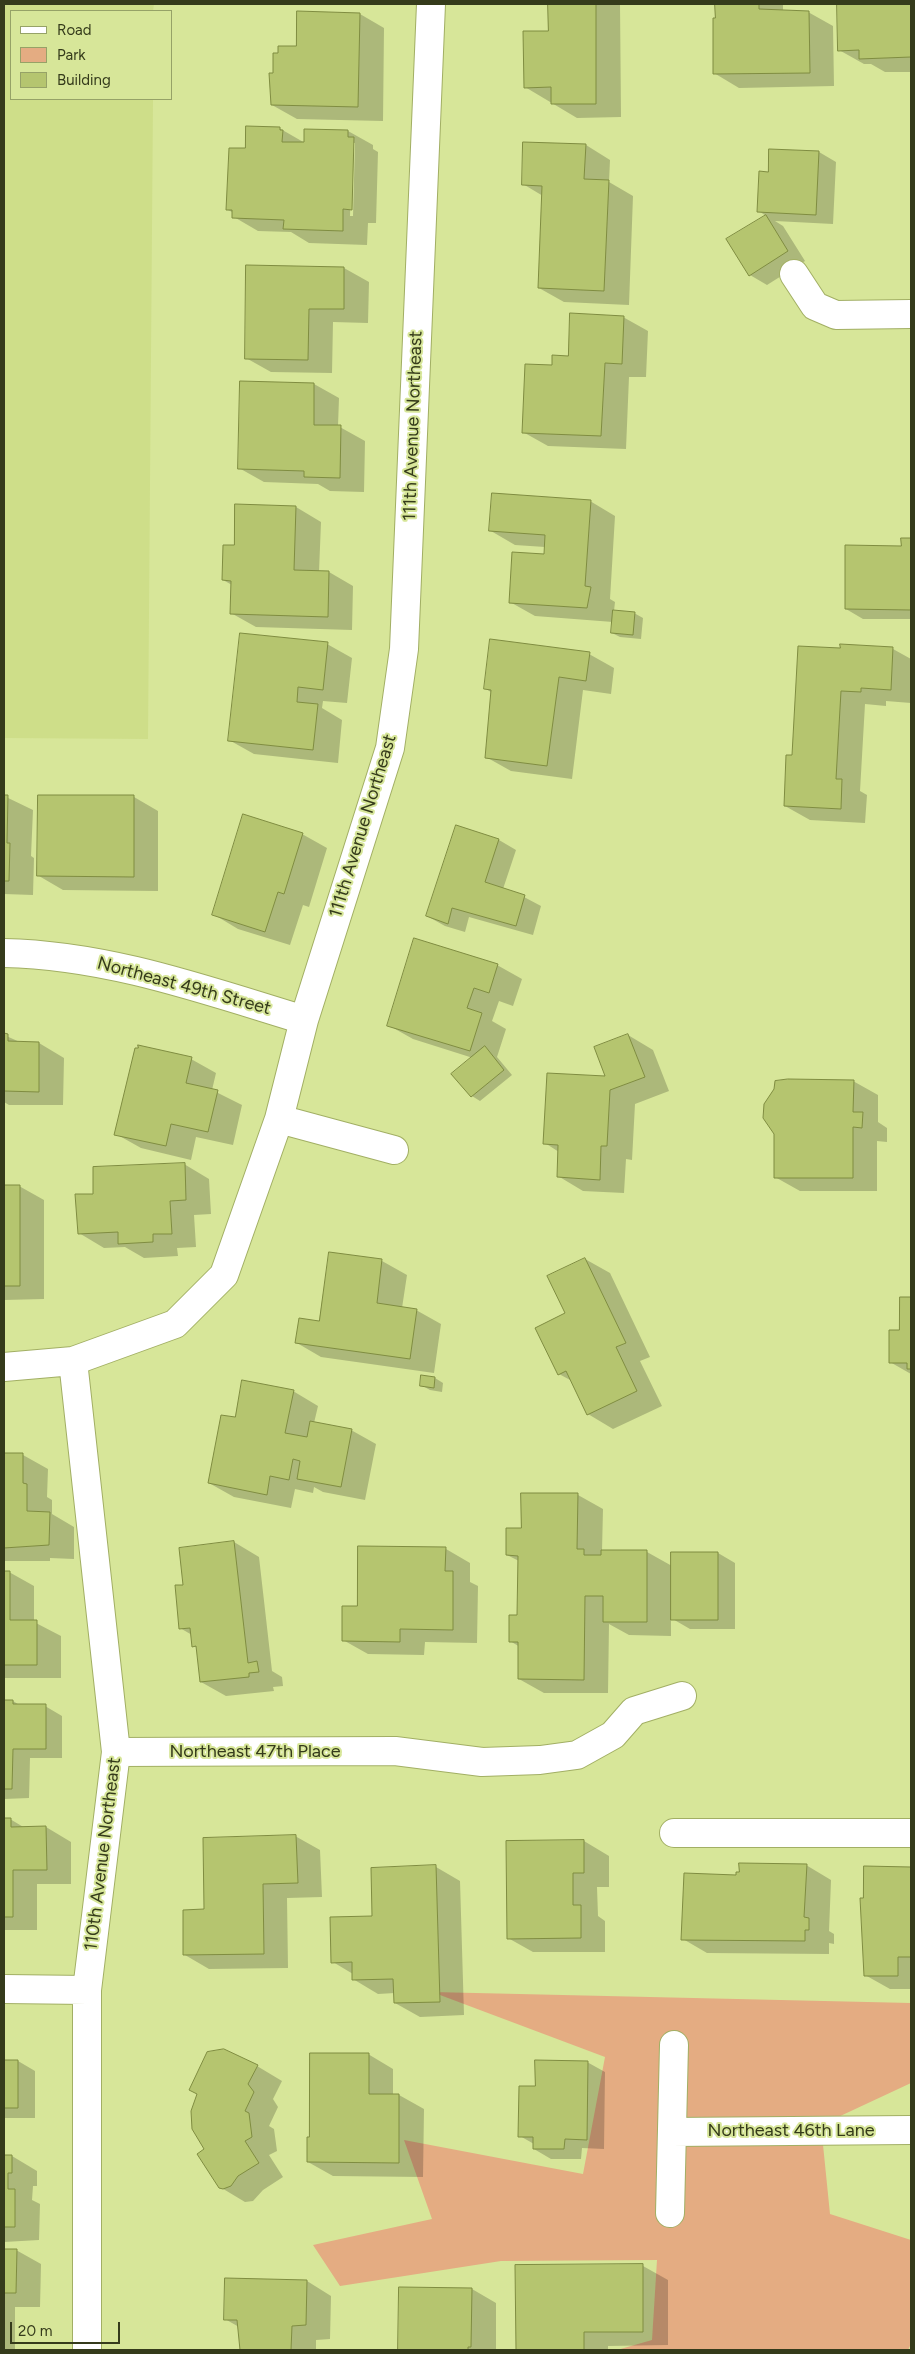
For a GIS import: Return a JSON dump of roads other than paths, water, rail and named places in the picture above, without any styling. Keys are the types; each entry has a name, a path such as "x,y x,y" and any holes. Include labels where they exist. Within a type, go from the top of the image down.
{"street":[{"name":"111th Avenue Northeast","path":"4,1367 73,1361 175,1324 224,1275 279,1119 304,1020 390,748 404,649 430,4"},
{"path":"794,274 815,306 836,315 911,314"},
{"name":"Northeast 49th Street","path":"4,954 87,960 140,971 304,1020"},
{"path":"279,1119 394,1150"},
{"name":"110th Avenue Northeast","path":"73,1361 116,1752 87,1990 87,2350"},
{"name":"Northeast 47th Place","path":"116,1752 395,1751 482,1762 540,1760 576,1755 613,1735 634,1711 682,1696"},
{"path":"674,1833 911,1833"},
{"path":"4,1989 87,1990"},
{"path":"670,2213 674,2045"},
{"name":"Northeast 46th Lane","path":"672,2132 911,2130"}]}
